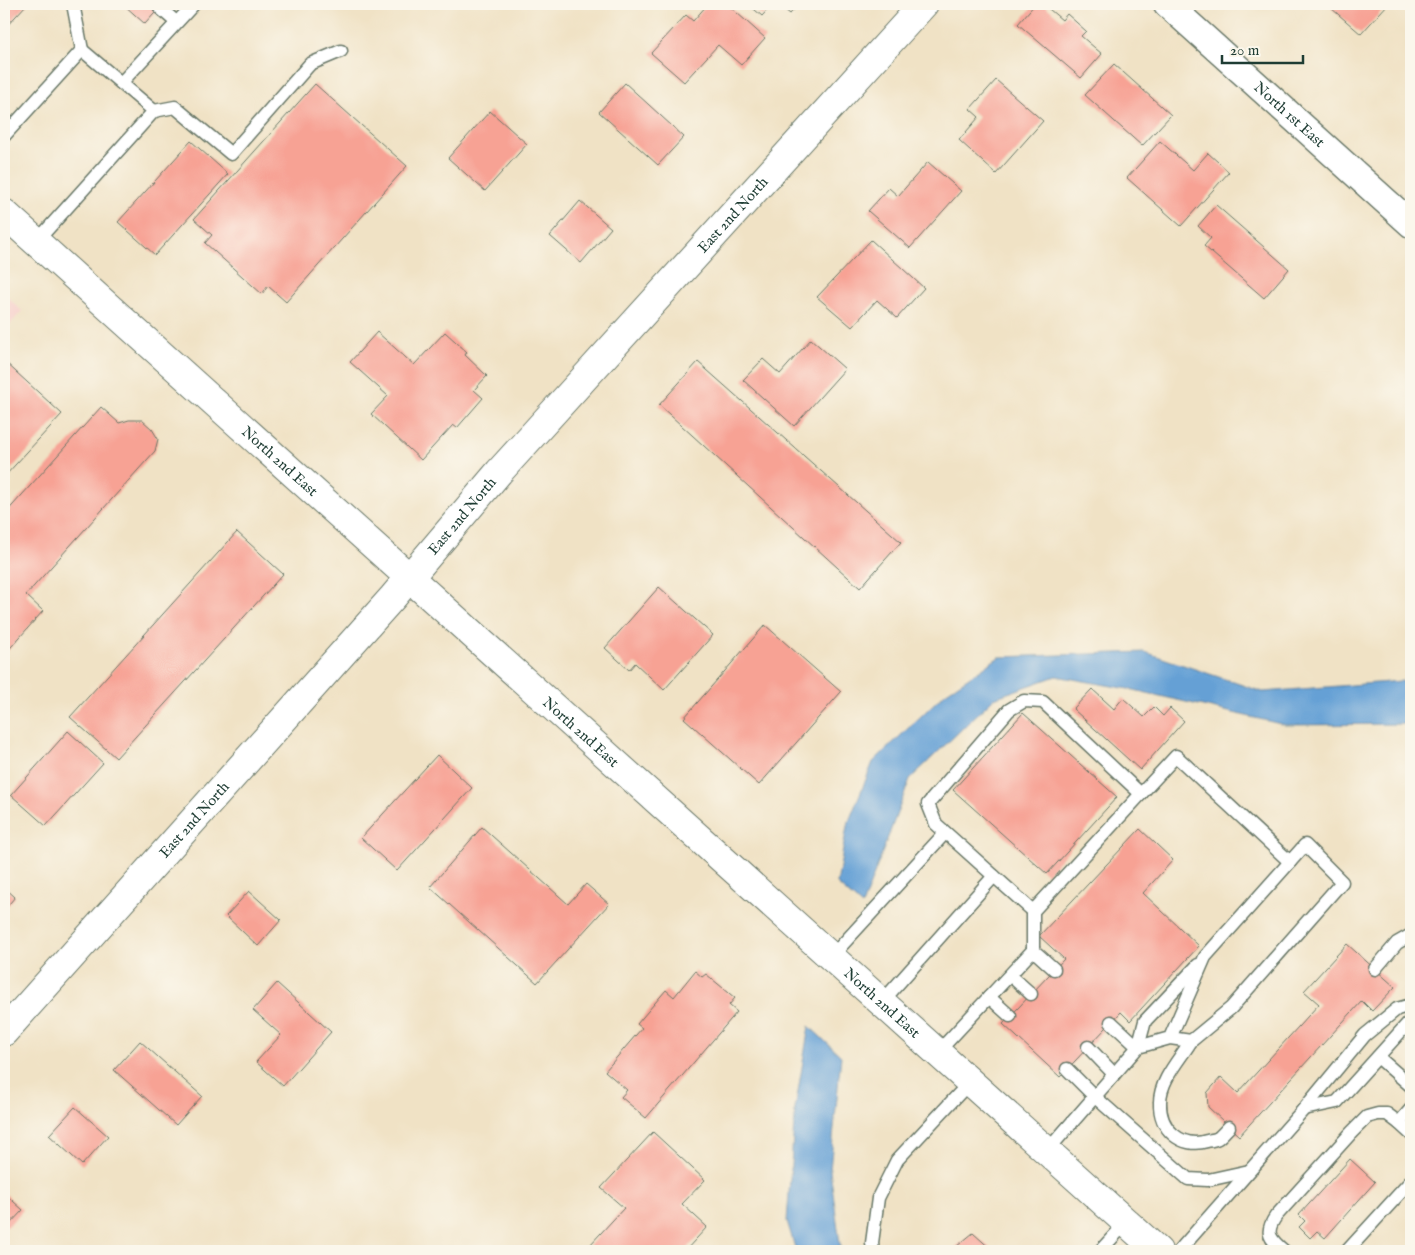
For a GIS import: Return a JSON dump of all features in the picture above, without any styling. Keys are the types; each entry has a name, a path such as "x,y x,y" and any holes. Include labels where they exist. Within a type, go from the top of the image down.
{"main road":[{"name":"East 2nd North","path":"4,1032 393,597 503,467 924,4"},
{"name":"North 2nd East","path":"4,213 1158,1251"}],"street":[{"name":"North 1st East","path":"1167,4 1411,224"}],"lane":[{"path":"73,4 82,50 154,111"},
{"path":"120,83 194,4"},
{"path":"160,8 176,22"},
{"path":"4,136 82,50"},
{"path":"36,242 154,111 174,107 231,154 310,64 341,51"},
{"path":"1033,911 936,824 928,804 1009,710 1024,701 1043,702 1141,794"},
{"path":"937,1053 1033,950 1033,911 1176,756 1290,862"},
{"path":"831,957 945,833"},
{"path":"1046,1151 1138,1047 1145,1020 1205,957 1305,845 1342,882 1231,1008 1191,1041 1163,1084 1160,1101 1161,1118 1170,1132 1184,1142 1202,1143 1218,1139 1229,1127"},
{"path":"881,1003 994,876"},
{"path":"1375,969 1398,943 1411,935"},
{"path":"1033,950 1054,969"},
{"path":"1170,1038 1205,957"},
{"path":"1010,975 1031,994"},
{"path":"989,997 1010,1016"},
{"path":"1179,1251 1304,1109 1365,1035 1397,1009 1411,1005"},
{"path":"1304,1109 1337,1102 1411,1020"},
{"path":"1111,1022 1138,1047"},
{"path":"1138,1047 1170,1038 1191,1041"},
{"path":"1088,1047 1114,1074"},
{"path":"1378,1057 1411,1086"},
{"path":"1067,1069 1094,1096 1188,1179 1208,1180 1249,1171"},
{"path":"873,1251 872,1243 878,1198 897,1160 970,1082"},
{"path":"1399,1123 1411,1109"},
{"path":"1284,1251 1271,1238 1270,1224 1367,1117 1387,1114 1411,1134"},
{"path":"1347,1251 1411,1181"},
{"path":"1100,1251 1126,1223"}],"shaded area":[{"path":"4,294 22,311 4,331"}],"water":[{"path":"1145,652 1263,692 1401,681 1411,684 1411,724 1285,725 1134,690 1056,676 994,698 910,779 862,906 837,884 847,826 873,762 945,693 999,657"},
{"path":"809,1026 841,1056 830,1170 841,1251 796,1251 787,1221 795,1109"}],"building":[{"path":"4,4 27,4 4,29"},
{"path":"123,4 163,4 145,24"},
{"path":"708,4 727,4 765,38 741,65 718,45 684,82 651,53 686,15 693,21"},
{"path":"748,4 773,4 762,16"},
{"path":"778,4 799,4 790,14"},
{"path":"1035,4 1043,4 1062,20 1067,14 1086,31 1081,36 1102,54 1081,78 1018,24"},
{"path":"1334,4 1388,4 1361,34 1331,8"},
{"path":"1114,64 1171,115 1142,146 1085,95"},
{"path":"996,80 1043,121 996,174 959,140 979,117 970,109"},
{"path":"625,83 684,137 658,165 599,112"},
{"path":"315,84 407,166 286,302 268,286 262,294 205,243 212,235 194,219"},
{"path":"490,111 527,144 485,191 448,158"},
{"path":"191,141 228,174 155,255 118,222"},
{"path":"1160,141 1193,170 1208,153 1229,172 1181,226 1127,178"},
{"path":"928,162 961,191 910,248 868,211 889,188 898,196"},
{"path":"580,201 611,228 581,263 550,236"},
{"path":"1216,205 1289,269 1264,298 1204,246 1211,238 1198,226"},
{"path":"871,240 924,288 897,318 877,300 852,327 817,297"},
{"path":"377,332 414,365 445,332 467,352 465,355 487,376 474,390 483,398 457,428 453,425 421,460 371,414 388,396 350,362"},
{"path":"811,339 845,369 794,426 743,380 763,359 780,374"},
{"path":"4,361 62,414 4,477"},
{"path":"698,362 901,542 860,588 659,405"},
{"path":"101,407 119,423 129,420 142,420 152,429 158,439 155,451 26,595 43,611 4,655 4,515"},
{"path":"237,532 283,574 116,758 70,717"},
{"path":"659,587 713,635 664,690 635,663 629,670 605,648"},
{"path":"765,625 841,692 759,785 684,718"},
{"path":"1092,689 1114,709 1123,698 1144,717 1154,707 1163,716 1170,708 1184,721 1140,770 1073,709"},
{"path":"1023,713 1117,797 1047,874 953,790"},
{"path":"68,731 103,763 46,826 11,795"},
{"path":"437,755 472,788 397,871 361,838"},
{"path":"482,827 568,904 586,884 609,904 537,983 430,887"},
{"path":"1140,829 1173,860 1143,893 1199,946 1130,1021 1121,1012 1060,1077 1003,1024 1064,959 1039,936"},
{"path":"4,887 15,897 4,910"},
{"path":"249,891 281,920 258,946 226,916"},
{"path":"1347,944 1395,987 1372,1011 1362,1001 1239,1136 1208,1107 1207,1093 1221,1077 1238,1093 1319,1004 1304,991"},
{"path":"695,971 702,977 706,974 735,998 729,1005 737,1012 646,1118 621,1097 627,1090 605,1071 642,1028 637,1024 666,990 674,997"},
{"path":"277,983 331,1032 283,1086 256,1062 281,1035 253,1010"},
{"path":"140,1041 202,1096 176,1125 114,1070"},
{"path":"75,1107 108,1136 82,1165 49,1135"},
{"path":"653,1132 705,1180 682,1204 707,1227 685,1251 595,1251 589,1246 624,1208 601,1188"},
{"path":"1350,1159 1375,1182 1325,1238 1317,1231 1310,1238 1299,1227 1305,1221 1299,1215"},
{"path":"4,1193 23,1210 7,1227 4,1224"},
{"path":"973,1233 993,1251 951,1251"}]}
